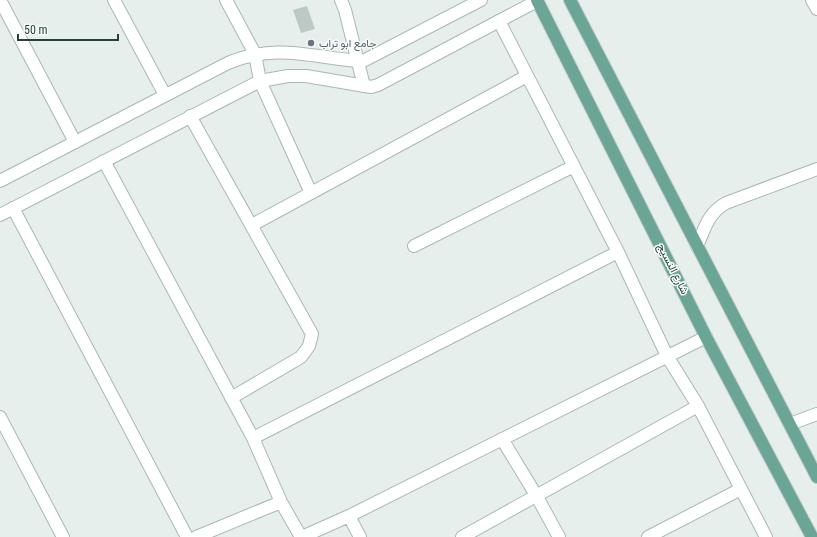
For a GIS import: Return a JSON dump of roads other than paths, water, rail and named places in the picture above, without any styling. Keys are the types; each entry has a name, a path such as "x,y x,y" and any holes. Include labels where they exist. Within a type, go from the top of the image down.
{"main road":[{"name":"شارع النسيج","path":"537,0 706,337 812,537"},
{"path":"570,0 817,477"}],"street":[{"path":"0,0 76,142"},
{"path":"114,0 165,96"},
{"path":"226,0 255,54 260,81 311,193"},
{"path":"341,0 345,10 364,86"},
{"path":"0,181 228,63 241,58 269,52 286,52 358,62 480,0"},
{"path":"0,215 260,81 288,76 306,76 371,87 387,81 537,0"},
{"path":"812,0 817,10"},
{"path":"499,21 618,252 667,356 698,406 766,537"},
{"path":"252,225 527,76"},
{"path":"190,116 312,334 306,351 301,357 231,398"},
{"path":"104,161 253,438 281,502 302,537 348,516 706,337"},
{"path":"414,246 574,166"},
{"path":"697,246 708,220 719,206 726,202 817,169"},
{"path":"13,208 186,537"},
{"path":"253,438 618,252"},
{"path":"462,537 698,406"},
{"path":"790,424 817,414"},
{"path":"0,417 63,537"},
{"path":"502,439 536,495 559,537"},
{"path":"648,537 741,489"},
{"path":"196,537 281,502"},
{"path":"348,516 360,537"}],"place":[{"name":"جامع ابو تراب","path":"311,43"}]}
